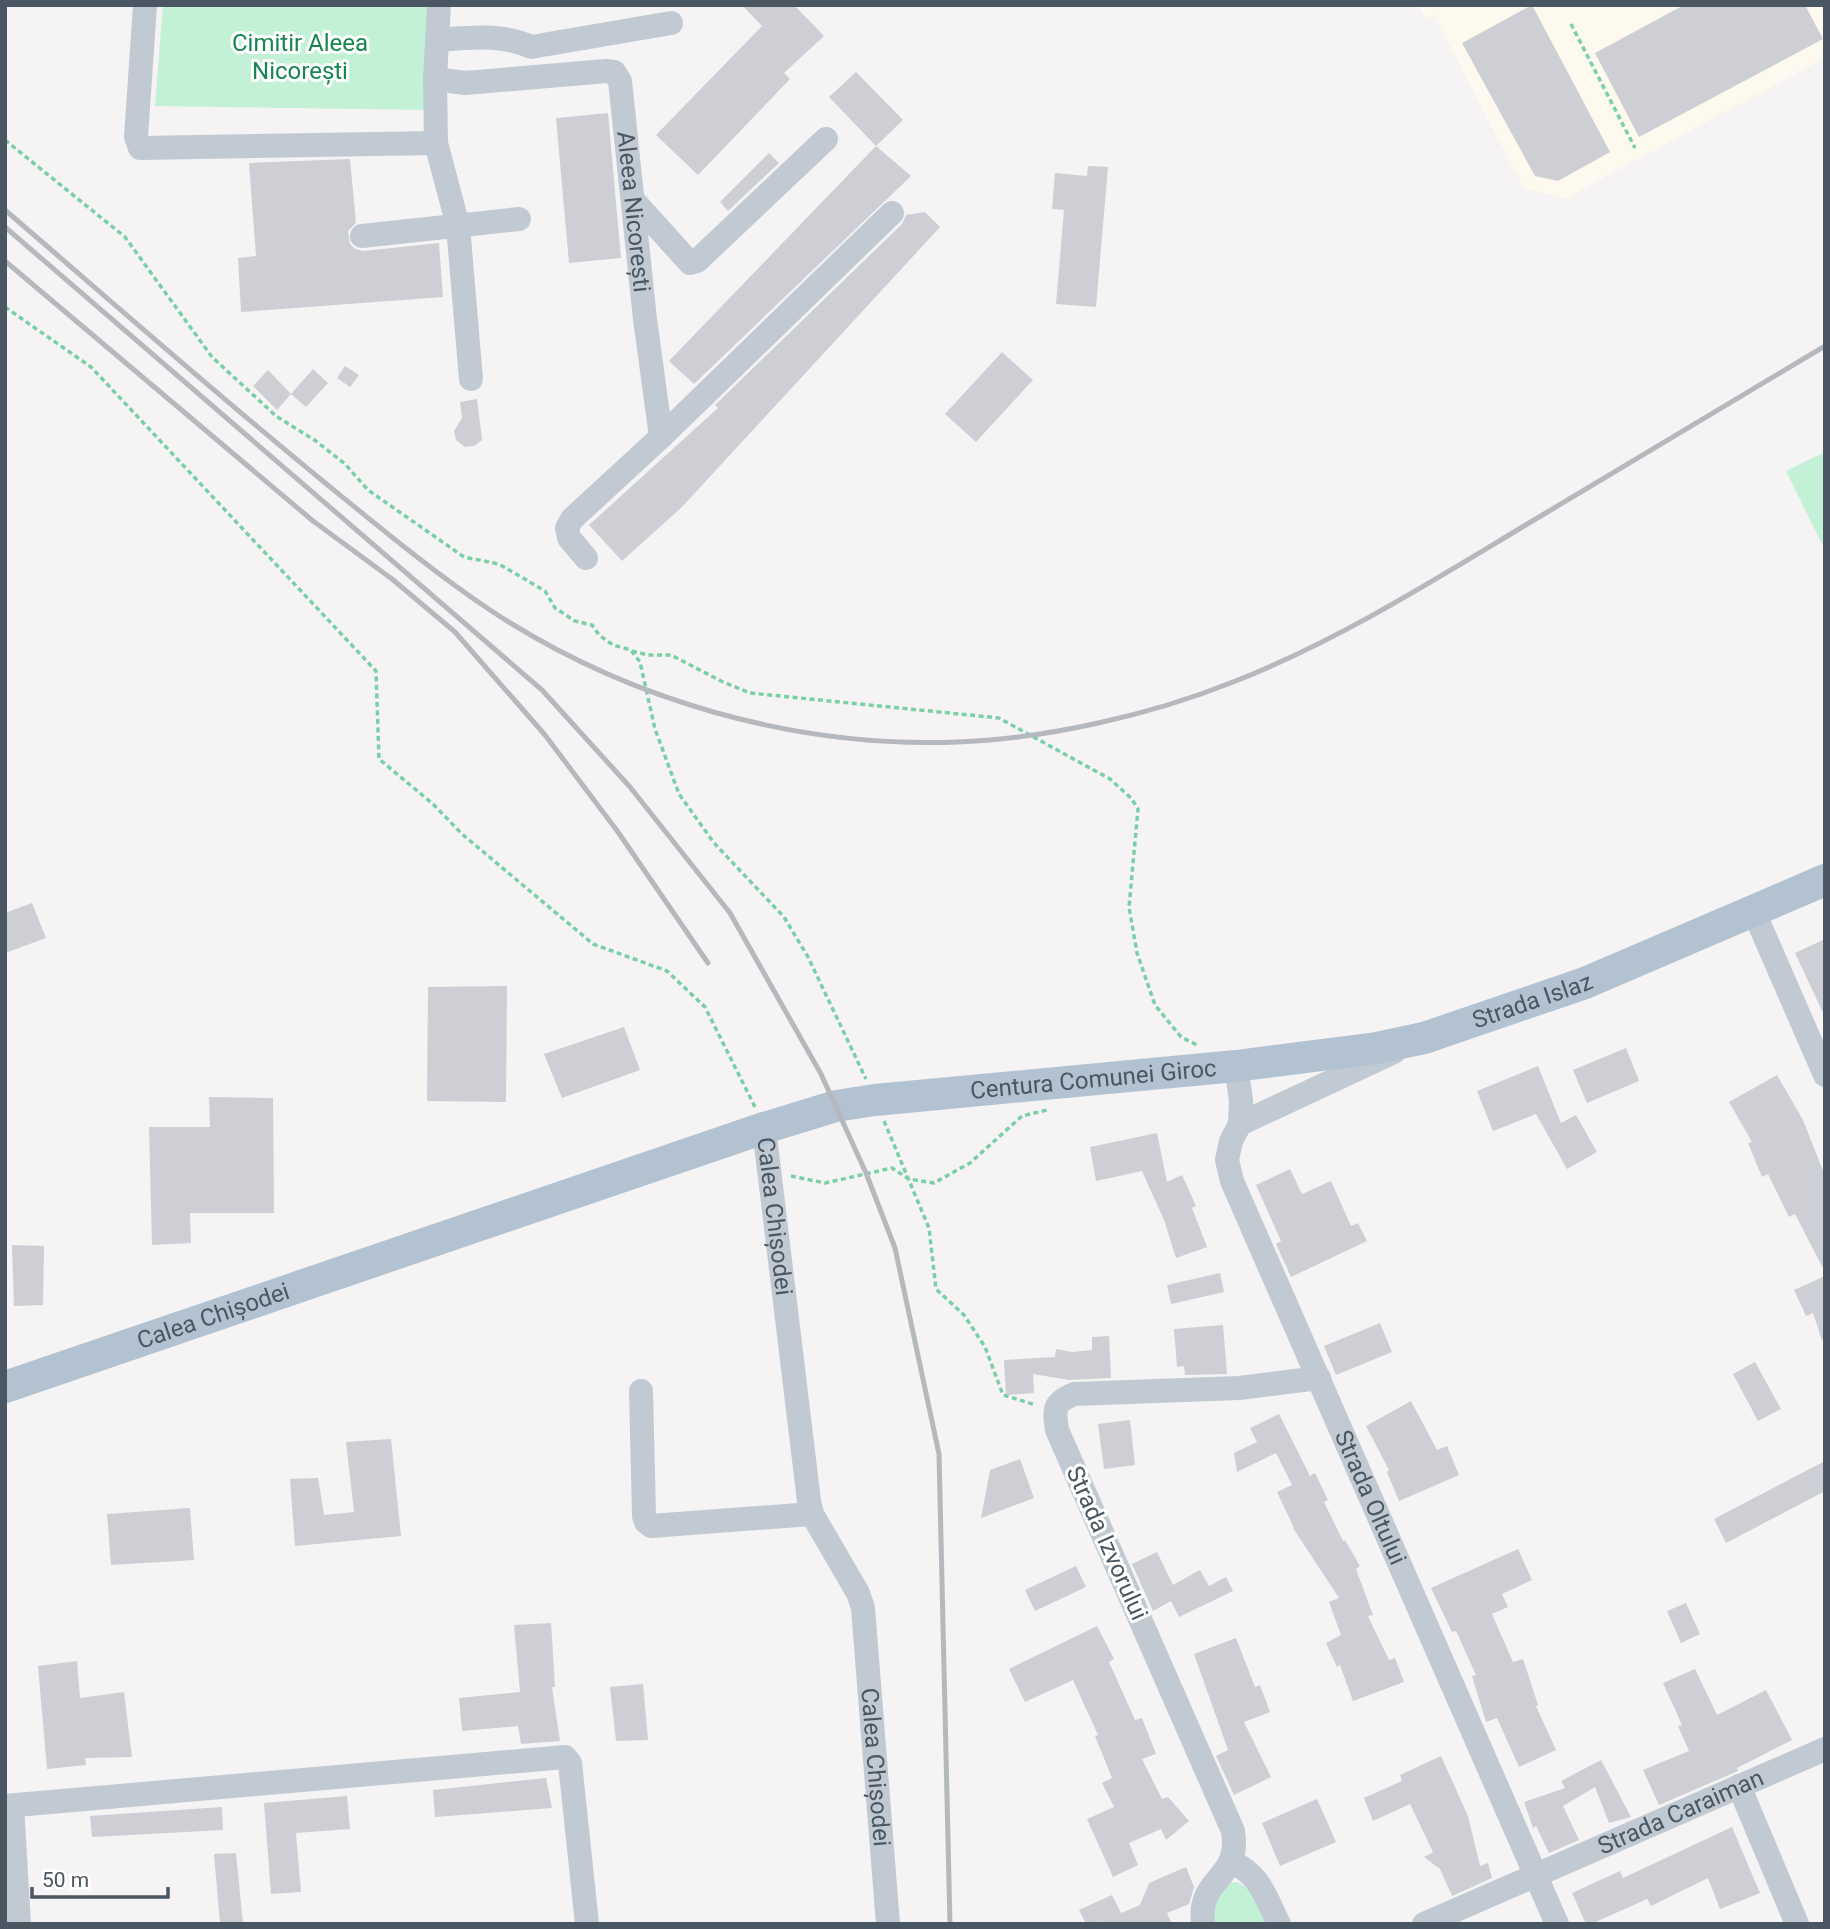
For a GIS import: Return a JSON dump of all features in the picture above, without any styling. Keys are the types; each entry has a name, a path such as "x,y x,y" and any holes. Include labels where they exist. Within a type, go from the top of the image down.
{"main road":[{"name":"Strada Islaz","path":"1424,1038 1585,983 1825,880"},
{"name":"Centura Comunei Giroc","path":"764,1128 836,1106 875,1100 1236,1066 1377,1048 1424,1038"},
{"name":"Calea Chișodei","path":"5,1387 764,1128"}],"street":[{"path":"145,5 136,138 140,148 436,143"},
{"path":"439,5 435,79 436,143 457,226 471,379"},
{"path":"437,40 496,37 516,40 531,47 671,23"},
{"name":"Aleea Nicorești","path":"435,79 465,83 614,72 620,81 661,437"},
{"path":"633,200 690,263 697,261 827,139"},
{"path":"586,558 569,538 567,528 572,519 661,437 892,213"},
{"path":"362,236 519,219"},
{"path":"1754,912 1825,1075"},
{"name":"Strada Islaz","path":"1240,1124 1424,1038"},
{"name":"Strada Oltului","path":"1236,1066 1241,1100 1240,1124 1231,1141 1227,1160 1232,1181 1557,1924"},
{"name":"Calea Chișodei","path":"764,1128 812,1514 858,1593 863,1608 888,1924"},
{"path":"1055,1412 1060,1400 1073,1394 1239,1388 1319,1378"},
{"path":"641,1391 644,1516 651,1526 812,1514"},
{"name":"Strada Izvorului","path":"1055,1412 1057,1430 1233,1831 1236,1847 1231,1861"},
{"name":"Strada Caraiman","path":"1536,1876 1825,1749"},
{"path":"19,1924 9,1806 565,1757 570,1763 587,1924"},
{"path":"1739,1786 1797,1924"},
{"path":"1203,1924 1203,1906 1231,1861 1256,1879 1279,1924"},
{"path":"1424,1924 1536,1876"}],"path":[{"path":"1572,24 1635,148"},
{"path":"5,140 125,237 212,357 276,416 335,457 368,490 464,557 499,564 545,591 555,608 575,621 592,625 599,635 612,645 648,655 671,655 750,693 999,718 1110,779 1131,798 1138,809 1129,907 1136,953 1155,1005 1181,1037 1203,1048"},
{"path":"5,307 91,367 376,671 379,759 433,804 472,843 593,944 667,971 705,1007 764,1128"},
{"path":"631,650 640,662 655,729 680,794 715,843 784,917 808,957 858,1059 929,1228 936,1289 964,1315 985,1347 1003,1395 1055,1412"},
{"path":"771,1172 825,1183 892,1168 909,1179 934,1183 970,1163 1022,1116 1049,1110"}],"shaded area":[{"path":"1418,5 1825,5 1825,58 1566,198 1524,189 1434,15 1426,19"}],"green space":[{"name":"Cimitir Aleea Nicorești","path":"163,5 435,5 432,110 155,106"},
{"path":"1825,452 1825,550 1786,471"},
{"path":"1238,1882 1249,1890 1267,1924 1214,1924 1213,1911 1223,1883"}],"building":[{"path":"742,5 794,5 824,36 784,73 790,79 698,175 656,135 762,26"},
{"path":"1532,5 1610,152 1558,181 1535,176 1462,43"},
{"path":"1684,5 1805,5 1823,39 1639,137 1595,53"},
{"path":"856,72 903,120 876,146 829,97"},
{"path":"608,113 621,258 569,263 556,118"},
{"path":"876,146 911,176 694,384 669,361"},
{"path":"769,153 779,163 728,211 720,202"},
{"path":"350,159 356,223 348,231 350,244 355,249 364,251 439,243 443,297 241,312 238,258 256,256 249,163"},
{"path":"1088,166 1108,167 1096,307 1056,304 1064,210 1052,209 1055,173 1087,176"},
{"path":"925,212 940,227 682,507 622,561 589,525 718,408 715,405 902,224 906,215"},
{"path":"1002,352 1033,380 976,442 945,414"},
{"path":"345,366 359,375 350,387 337,378"},
{"path":"313,369 328,383 306,407 291,394"},
{"path":"268,370 291,394 277,410 253,386"},
{"path":"477,399 482,440 474,446 465,447 456,440 454,431 462,418 460,402"},
{"path":"32,903 46,938 5,953 5,913"},
{"path":"1825,939 1825,1017 1795,953"},
{"path":"507,986 506,1102 427,1101 428,987"},
{"path":"624,1027 640,1070 562,1098 544,1054"},
{"path":"1626,1048 1639,1081 1587,1103 1573,1070"},
{"path":"1538,1066 1561,1123 1576,1115 1597,1152 1567,1169 1536,1114 1493,1131 1477,1091"},
{"path":"1777,1075 1803,1120 1825,1176 1825,1272 1795,1214 1789,1217 1768,1174 1762,1177 1748,1143 1752,1142 1729,1102"},
{"path":"209,1097 273,1098 274,1213 190,1213 191,1243 152,1245 149,1127 210,1127"},
{"path":"1157,1133 1167,1182 1182,1175 1196,1206 1192,1208 1207,1247 1176,1258 1164,1220 1142,1171 1096,1181 1090,1147"},
{"path":"1290,1169 1302,1194 1331,1181 1351,1226 1358,1223 1367,1241 1291,1277 1276,1244 1281,1241 1256,1185"},
{"path":"12,1245 44,1246 43,1305 14,1306"},
{"path":"1220,1273 1224,1292 1171,1304 1167,1285"},
{"path":"1825,1276 1825,1339 1822,1340 1813,1313 1806,1316 1794,1290"},
{"path":"1380,1323 1392,1352 1336,1375 1324,1346"},
{"path":"1223,1325 1227,1374 1185,1375 1184,1366 1177,1367 1174,1329"},
{"path":"1109,1336 1111,1378 1069,1380 1033,1374 1034,1393 1006,1395 1004,1360 1055,1357 1056,1349 1072,1352 1092,1350 1092,1337"},
{"path":"1755,1362 1781,1409 1758,1421 1733,1374"},
{"path":"1411,1401 1437,1450 1447,1446 1459,1475 1399,1501 1387,1472 1389,1470 1366,1426"},
{"path":"1279,1414 1310,1476 1315,1473 1328,1500 1324,1502 1343,1541 1345,1540 1360,1566 1356,1569 1373,1615 1368,1616 1389,1660 1395,1658 1404,1682 1353,1701 1340,1665 1337,1667 1326,1643 1341,1635 1329,1602 1339,1598 1293,1528 1277,1492 1292,1485 1276,1453 1237,1472 1234,1453 1257,1442 1250,1428"},
{"path":"1130,1420 1135,1465 1104,1469 1098,1424"},
{"path":"391,1439 401,1536 295,1546 290,1479 318,1478 324,1515 354,1512 346,1442"},
{"path":"1020,1459 1034,1498 981,1518 990,1470"},
{"path":"1825,1461 1825,1491 1726,1543 1714,1519"},
{"path":"190,1508 194,1560 111,1565 107,1514"},
{"path":"1518,1549 1532,1580 1502,1594 1508,1607 1492,1614 1513,1662 1523,1659 1538,1705 1536,1706 1556,1750 1519,1767 1497,1718 1486,1722 1472,1676 1476,1675 1456,1631 1452,1632 1431,1588"},
{"path":"1157,1552 1173,1585 1200,1570 1209,1586 1226,1577 1233,1591 1179,1617 1171,1601 1153,1611 1132,1564"},
{"path":"1076,1566 1086,1587 1035,1611 1025,1590"},
{"path":"1686,1603 1700,1634 1681,1643 1667,1611"},
{"path":"551,1623 555,1687 552,1687 560,1741 521,1744 518,1726 462,1731 459,1698 520,1692 514,1625"},
{"path":"1097,1626 1114,1659 1109,1662 1135,1720 1142,1718 1156,1754 1142,1759 1162,1799 1168,1797 1189,1821 1166,1840 1161,1829 1129,1843 1138,1865 1113,1877 1087,1819 1114,1807 1102,1783 1112,1778 1095,1736 1098,1735 1073,1680 1025,1702 1009,1669"},
{"path":"1236,1638 1255,1687 1260,1685 1270,1712 1244,1722 1271,1777 1234,1795 1216,1756 1228,1750 1194,1654"},
{"path":"77,1661 80,1698 124,1692 132,1757 85,1758 86,1765 47,1769 38,1666"},
{"path":"1695,1669 1717,1715 1766,1690 1792,1740 1737,1768 1738,1771 1659,1805 1643,1770 1689,1751 1678,1726 1682,1725 1663,1683"},
{"path":"643,1684 648,1740 616,1741 610,1687"},
{"path":"1441,1756 1468,1816 1480,1866 1488,1863 1492,1878 1452,1896 1440,1869 1424,1857 1433,1852 1410,1804 1373,1821 1364,1798 1402,1781 1400,1775"},
{"path":"1601,1760 1631,1817 1609,1823 1595,1787 1563,1806 1579,1840 1549,1853 1536,1826 1533,1828 1524,1802 1565,1788 1561,1781"},
{"path":"546,1778 552,1808 435,1817 433,1790"},
{"path":"347,1796 350,1829 296,1833 301,1892 271,1894 264,1803"},
{"path":"1317,1799 1336,1842 1280,1866 1262,1823"},
{"path":"222,1807 223,1830 92,1837 90,1816"},
{"path":"1732,1827 1760,1893 1720,1909 1708,1878 1651,1906 1647,1899 1586,1924 1572,1893 1620,1871 1623,1878"},
{"path":"236,1853 243,1924 220,1924 214,1854"},
{"path":"1186,1867 1194,1887 1189,1904 1167,1913 1172,1924 1097,1924 1107,1918 1096,1924 1086,1924 1079,1910 1112,1895 1121,1913 1140,1905 1149,1883"}],"railway":[{"path":"5,210 385,532 468,595 542,642 655,693 713,712 773,727 834,737 896,742 991,740 1097,723 1168,705 1270,667 1414,592 1825,346"},
{"path":"5,227 542,690 630,787 730,913 821,1074 866,1173 895,1248 939,1454 950,1924"},
{"path":"5,261 313,521 392,579 455,632 545,735 618,832 708,963"}]}
